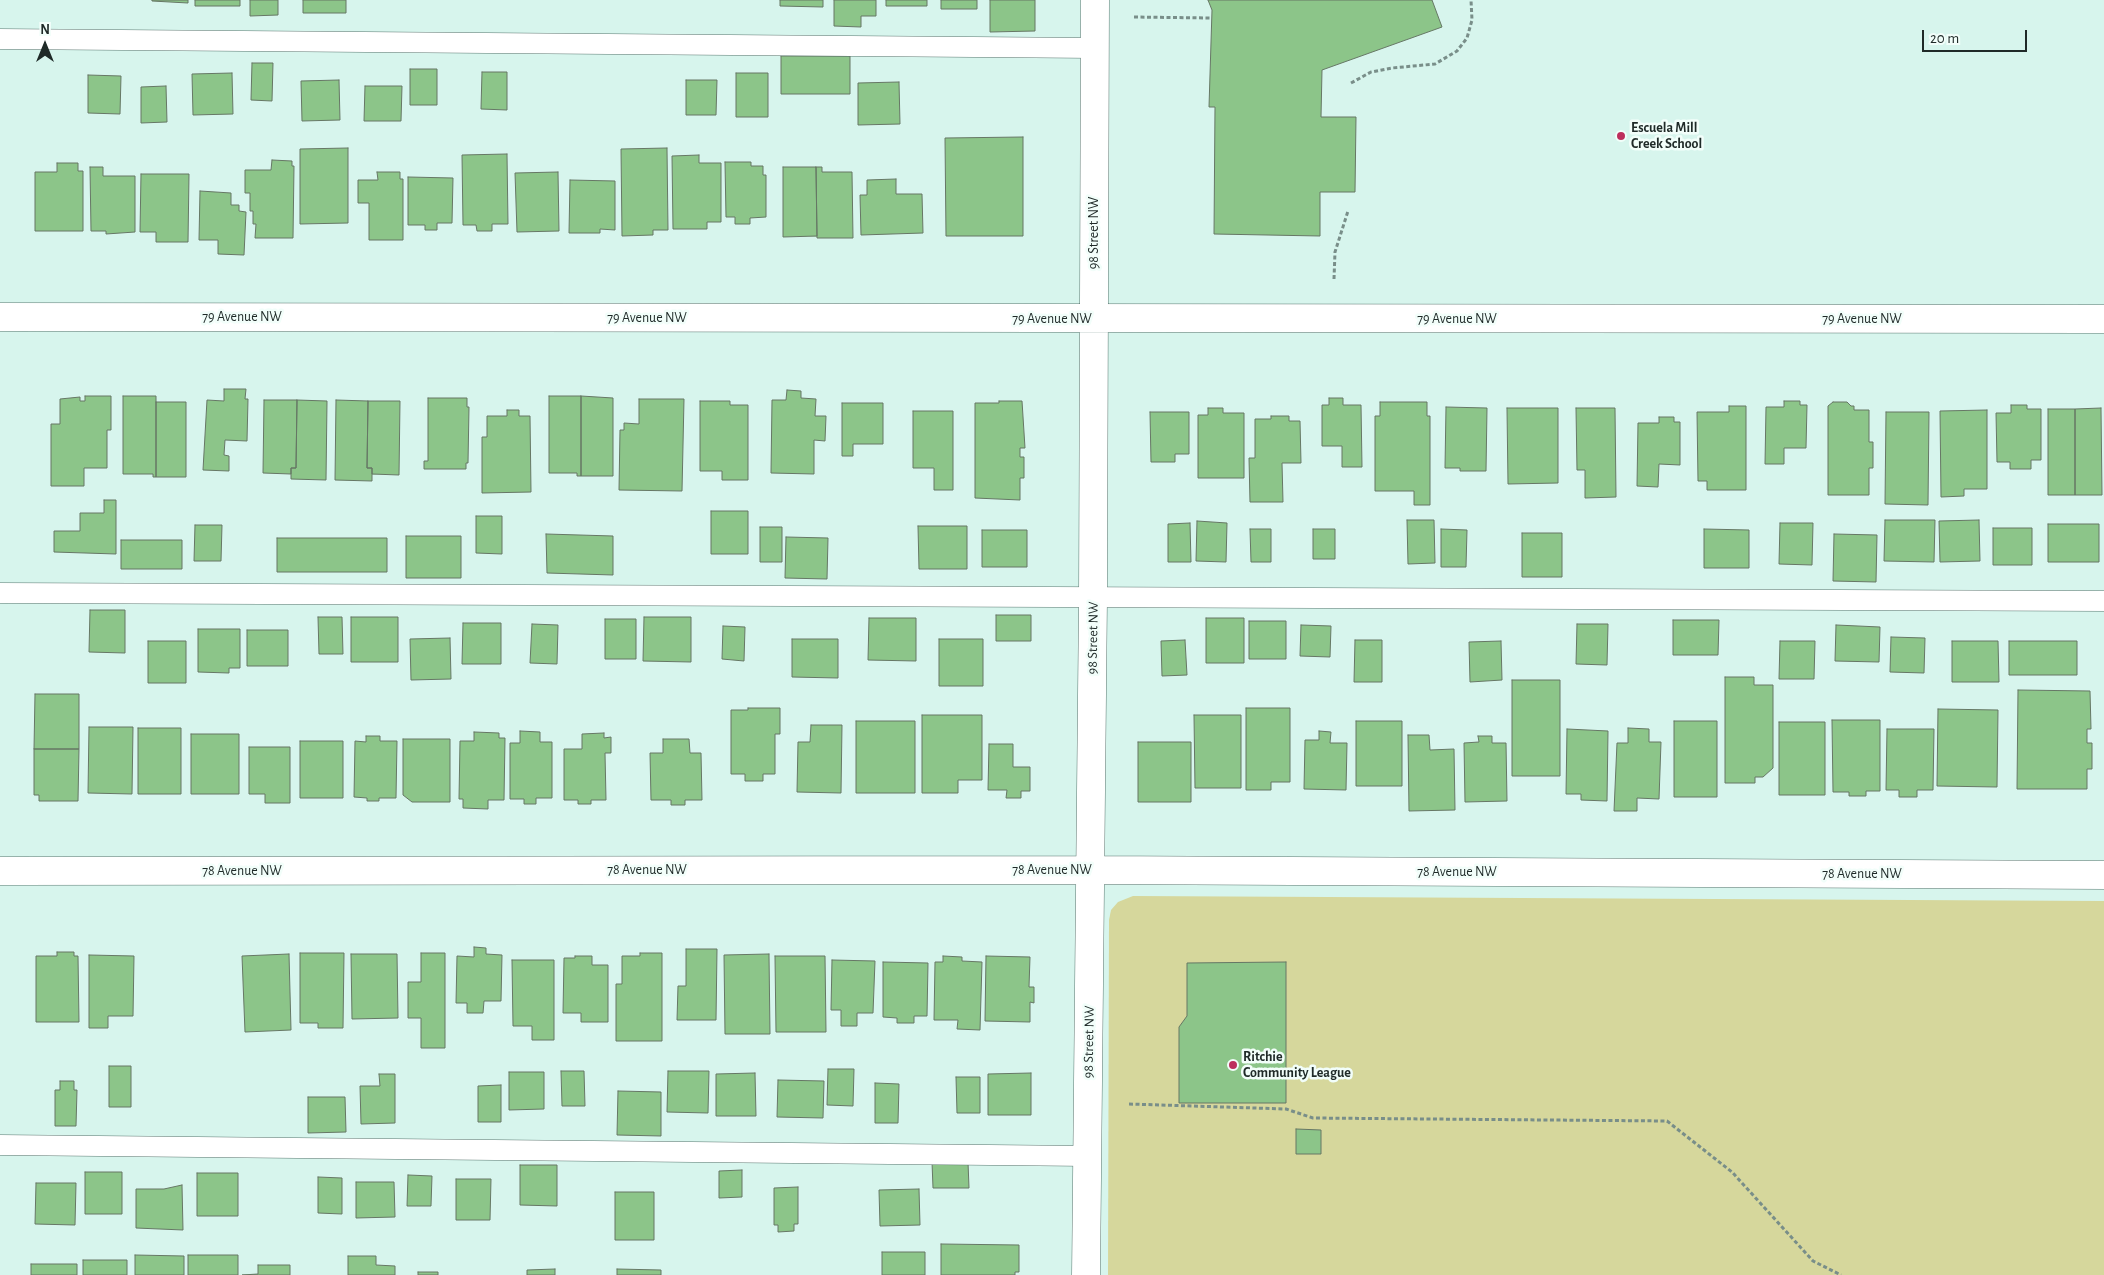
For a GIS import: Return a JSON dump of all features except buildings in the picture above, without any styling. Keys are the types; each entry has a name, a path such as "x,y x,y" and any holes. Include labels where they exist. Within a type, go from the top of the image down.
{"street":[{"name":"98 Street NW","path":"1086,1275 1093,598 1094,0"},
{"name":"79 Avenue NW","path":"0,317 2104,319"},
{"name":"78 Avenue NW","path":"0,871 1090,870 2104,876"}],"lane":[{"path":"0,40 1095,48"},
{"path":"0,592 2104,601"},
{"path":"0,1146 1088,1156"}],"path":[{"path":"1351,83 1371,72 1435,64 1457,51 1467,38 1472,20 1471,0"},
{"path":"1134,17 1210,18"},
{"path":"1334,279 1335,252 1348,211"},
{"path":"1129,1104 1286,1109 1313,1118 1667,1122 1732,1172 1813,1261 1841,1275"}],"green space":[{"path":"1133,896 2104,901 2104,1275 1108,1275 1109,920 1111,910 1118,902"}],"place":[{"name":"Escuela Mill Creek School","path":"1621,136"},
{"name":"Ritchie Community League","path":"1233,1065"}]}
